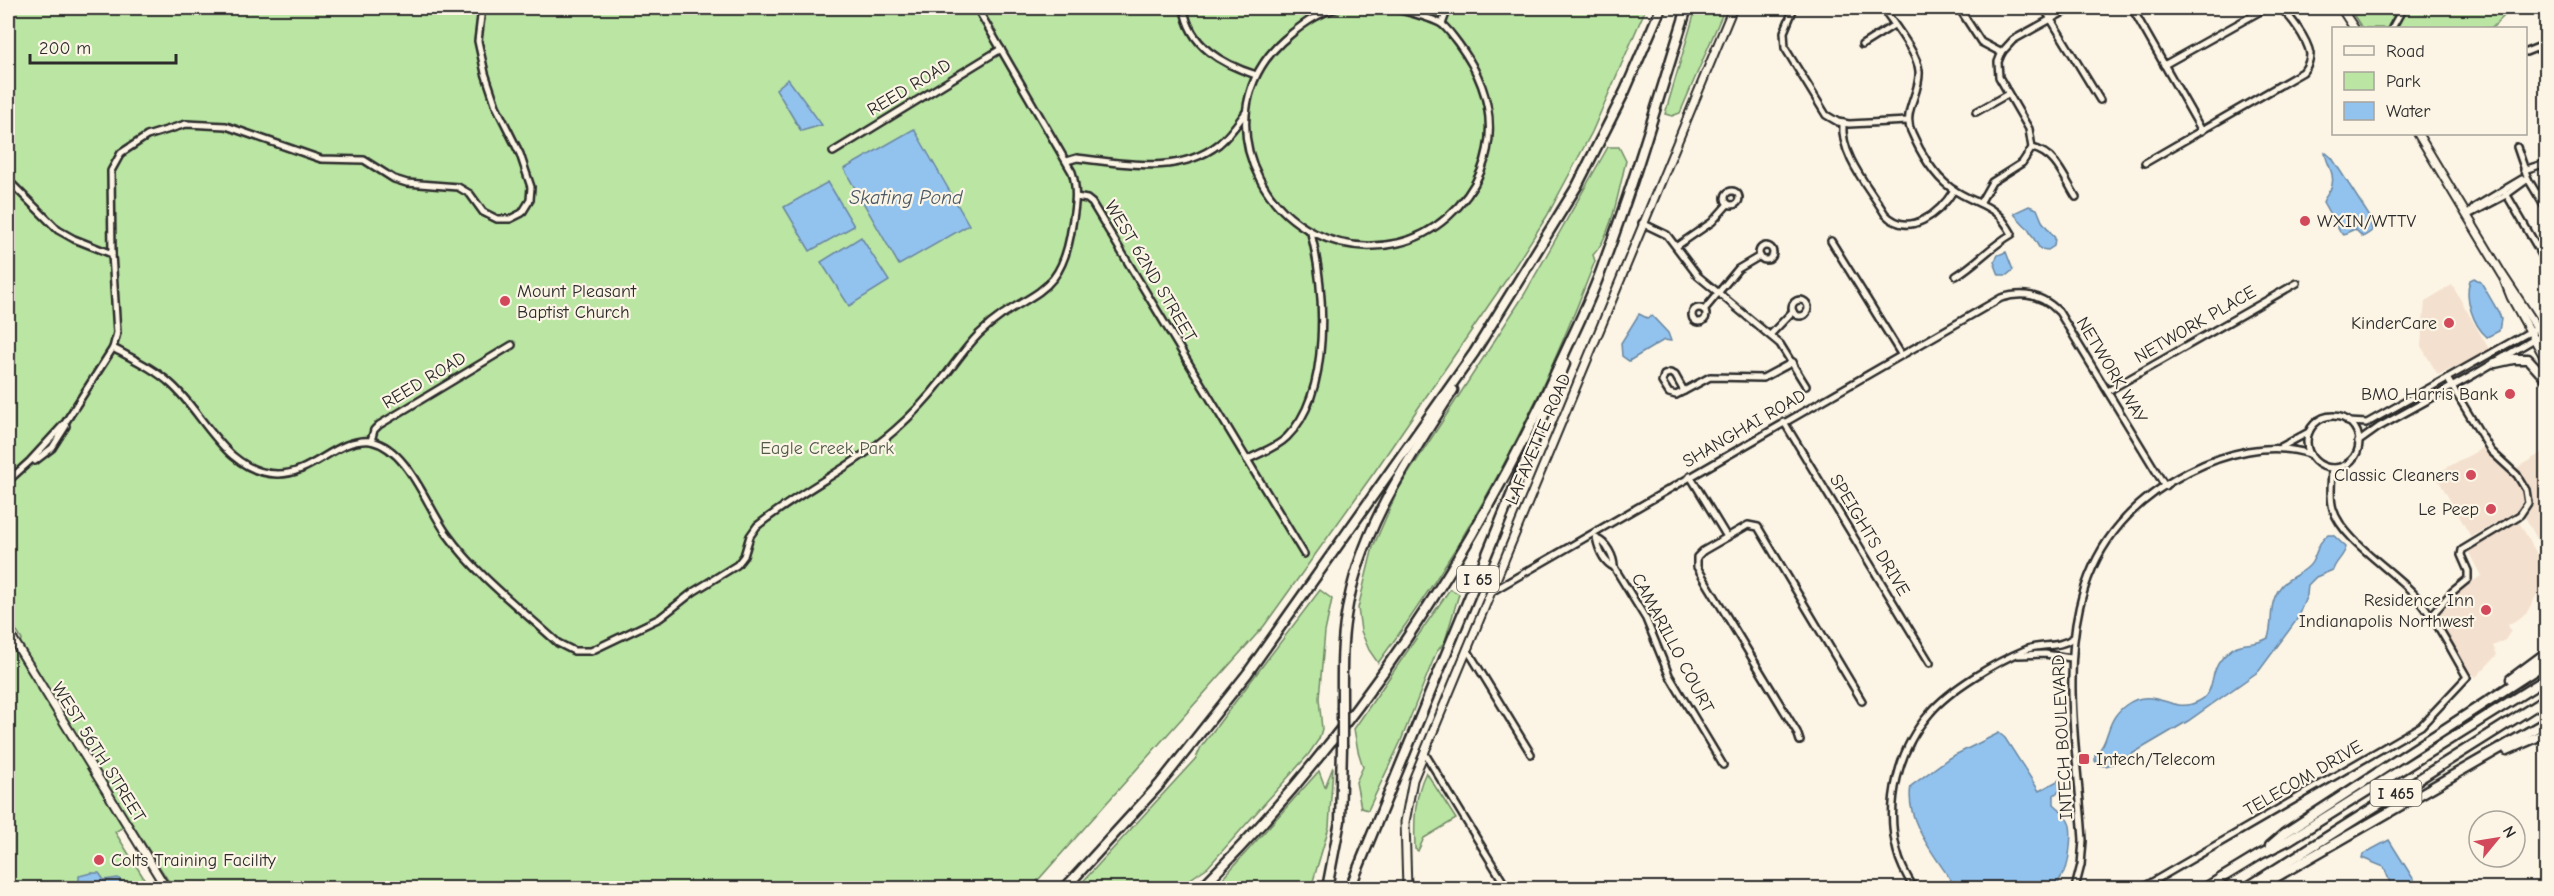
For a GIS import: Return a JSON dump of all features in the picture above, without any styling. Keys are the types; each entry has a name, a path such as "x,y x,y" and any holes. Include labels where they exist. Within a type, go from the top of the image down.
{"highway":[{"path":"1327,888 1341,821 1343,645 1346,614 1354,579 1368,538 1389,492 1577,186 1617,107 1661,8"},
{"name":"I 65","path":"1350,888 1544,418 1603,268 1687,8"},
{"path":"1201,888 1268,817 1325,750 1387,667 1430,604 1516,454 1603,268"},
{"path":"1065,888 1182,758 1253,667 1474,353"},
{"path":"2495,363 2524,358 2533,363 2547,379"},
{"path":"2465,714 2547,653"},
{"path":"2260,854 2285,833 2465,714 2547,663"},
{"name":"I 465","path":"2205,888 2260,854 2289,840 2547,679"},
{"name":"I 465","path":"2246,888 2547,699"},
{"path":"2257,888 2547,722"},
{"path":"2484,760 2547,733"}],"main road":[{"name":"LAFAYETTE ROAD","path":"1407,888 1404,831 1411,787 1642,223 1733,8"},
{"path":"2341,8 2353,27"},
{"path":"2421,135 2502,274 2544,331"},
{"path":"2502,274 2511,297 2547,360"},
{"name":"WEST 56TH STREET","path":"8,631 164,886"},
{"path":"8,648 15,643"}],"street":[{"path":"8,482 25,467 72,414 113,348 117,333 112,254 111,176 115,160 124,150 143,138 186,124 231,127 325,160 364,160 394,179 407,183 462,188 470,194 483,212 496,219 508,220 519,216 529,204 531,187 522,161 489,89 478,41 482,8"},
{"name":"WEST 62ND STREET","path":"976,8 1067,161 1075,181 1076,197 1092,202 1304,554"},
{"path":"1184,8 1189,28 1205,49 1224,61 1256,75"},
{"path":"1338,8 1314,17 1282,41 1267,57 1256,75 1250,92 1247,129 1251,152 1263,184 1284,212 1311,233 1341,243 1364,246 1409,240 1445,219 1465,198 1475,183 1490,135 1487,102 1482,84 1471,62 1442,24 1392,8"},
{"path":"1442,24 1448,8"},
{"path":"1794,8 1784,32 1786,52 1821,110 1834,120 1843,123 1908,121"},
{"path":"1883,8 1919,70 1908,121 1911,132 1936,173 1954,190 1999,214 2012,234 1997,243 1975,264 1956,276"},
{"path":"1959,8 1981,42 2002,54"},
{"path":"2044,8 2100,100"},
{"path":"1980,203 1992,182 2024,162 2032,148 2030,129 1998,73 2002,54 2013,40 2070,8"},
{"path":"2132,8 2202,131"},
{"path":"2164,65 2266,8"},
{"path":"2145,163 2305,71 2309,62 2309,51 2286,11 2277,8"},
{"path":"2393,27 2403,8"},
{"path":"1862,45 1894,26"},
{"path":"2527,52 2547,44"},
{"name":"REED ROAD","path":"833,152 1002,49"},
{"path":"1976,112 2008,94"},
{"path":"1067,161 1079,158 1118,164 1149,165 1188,159 1219,144 1247,111"},
{"path":"1843,123 1843,137 1848,152 1885,214 1891,220 1904,225 1920,222 1942,208 1954,190"},
{"path":"2517,147 2528,179 2547,209"},
{"path":"2032,148 2044,151 2051,157 2076,197"},
{"path":"2524,170 2547,163"},
{"path":"2467,216 2478,212 2522,179 2528,179"},
{"path":"8,180 58,230 112,254"},
{"path":"2538,195 2547,186"},
{"path":"2505,192 2547,262"},
{"path":"113,348 169,382 238,461 265,473 294,473 347,444 371,441 383,445 399,457 447,534 479,572 562,646 579,652 597,648 660,618 693,592 735,567 743,558 750,536 759,525 861,456 912,414 980,333 1003,315 1041,292 1055,277 1068,249 1076,197"},
{"path":"1677,246 1712,222 1728,204"},
{"path":"1642,223 1661,231 1677,246 1693,271 1770,335 1785,350 1806,386"},
{"path":"1247,460 1274,447 1290,435 1306,407 1316,379 1321,342 1321,308 1311,233"},
{"path":"1831,241 1901,354"},
{"path":"1704,310 1737,268 1760,256"},
{"name":"NETWORK PLACE","path":"2108,391 2297,283"},
{"name":"SHANGHAI ROAD","path":"1490,593 1901,354 2001,298 2016,294"},
{"name":"NETWORK WAY","path":"2016,294 2037,297 2058,310 2165,486"},
{"path":"1770,335 1793,311"},
{"path":"2348,422 2367,423 2531,331 2544,331"},
{"path":"2358,442 2379,427 2495,363 2544,331"},
{"name":"REED ROAD","path":"371,441 378,425 512,345"},
{"path":"1684,390 1674,374 1668,373 1663,376 1662,382 1670,394 1677,395 1710,377 1763,378 1793,362"},
{"path":"2332,468 2332,505 2339,523 2349,535 2415,594 2431,616 2452,592 2468,579 2468,571 2461,555 2462,550 2520,515 2526,508 2528,500 2526,490 2517,475 2491,451 2447,378"},
{"path":"2328,417 2338,417 2348,422 2356,431 2358,442 2356,453 2350,461 2340,467 2332,468 2320,464 2310,454 2307,445 2310,431 2318,421 2328,417"},
{"name":"SPEIGHTS DRIVE","path":"1784,422 1930,663"},
{"name":"INTECH BOULEVARD","path":"2281,447 2310,431"},
{"name":"INTECH BOULEVARD","path":"2074,888 2081,865 2083,840 2071,658 2082,595 2103,551 2127,519 2165,486 2191,471 2223,458 2250,451 2281,447 2310,454"},
{"path":"1690,476 1727,537"},
{"path":"1800,741 1797,732 1696,565 1700,554 1750,524 1758,527 1862,700"},
{"name":"CAMARILLO COURT","path":"1593,533 1608,564 1614,567 1646,619 1669,675 1723,765"},
{"name":"TELECOM DRIVE","path":"2142,888 2421,726 2467,677 2431,616"},
{"path":"1914,888 1898,855 1894,821 1894,790 1905,752 1922,723 1938,704 1961,686 2016,654 2033,647 2060,646 2073,638"},
{"path":"1467,649 1531,754"},
{"path":"2016,654 2045,654 2071,658"},
{"path":"1424,752 1507,888"},
{"path":"148,888 164,886"}],"shaded area":[{"name":"KinderCare","path":"2452,285 2489,349 2456,368 2438,375 2421,346 2425,301"},
{"path":"2483,448 2515,480 2524,496 2518,511 2471,537 2435,474"},
{"path":"2546,450 2546,555 2525,517 2531,500 2527,486 2515,469"},
{"path":"2514,522 2519,522 2546,570 2546,578 2526,614 2508,625 2511,631 2505,640 2493,646 2497,655 2476,677 2466,669 2437,618 2451,597 2481,576 2467,549"}],"green space":[{"name":"Eagle Creek Park","path":"8,8 1646,8 1592,132 1547,216 1373,474 1264,626 1031,888 173,888 131,822 115,832 150,888 8,888 8,649 22,640 8,617"},
{"path":"1696,8 1725,8 1680,113 1672,116 1665,114"},
{"path":"2349,8 2518,8 2506,14 2493,27 2361,27"},
{"path":"1608,147 1619,147 1626,161 1617,198 1610,224 1600,247 1593,255 1595,261 1551,368 1527,420 1473,519 1444,567 1378,663 1369,650 1361,631 1358,608 1373,547 1399,488 1524,295"},
{"path":"1450,589 1459,594 1445,641 1436,653 1400,743 1368,810 1361,808 1356,782 1363,767 1354,729"},
{"path":"1320,590 1332,599 1325,632 1319,698 1322,729 1319,739 1308,755 1208,867 1177,888 1077,888 1196,758 1201,747"},
{"path":"1333,767 1329,827 1311,888 1214,888 1319,771 1325,787"},
{"path":"1426,772 1456,819 1424,838 1418,851 1415,849 1416,810 1419,791"}],"water":[{"path":"788,79 822,125 801,131 776,89"},
{"name":"Skating Pond","path":"914,129 969,225 899,265 844,169"},
{"path":"2325,152 2332,158 2370,217 2372,231 2363,237 2355,229 2344,234 2340,232 2323,202 2333,180"},
{"path":"828,182 854,226 810,251 784,207"},
{"path":"2029,206 2037,209 2042,221 2055,238 2054,246 2048,250 2040,249 2028,229 2014,213"},
{"path":"861,237 889,281 849,306 821,262"},
{"path":"2006,252 2013,270 2007,275 1999,275 1994,262 1998,255"},
{"path":"2474,278 2481,282 2501,319 2499,331 2487,337 2478,326 2469,303 2468,287 2470,280"},
{"path":"1639,314 1647,318 1652,316 1668,333 1671,341 1664,340 1629,361 1622,356 1621,343"},
{"path":"2328,535 2333,535 2346,547 2344,553 2333,570 2316,577 2308,585 2307,595 2296,621 2259,671 2188,721 2120,761 2106,766 2099,765 2095,761 2095,755 2104,744 2114,718 2126,705 2144,698 2184,705 2200,701 2209,691 2216,667 2227,653 2239,645 2255,643 2268,638 2277,592 2285,582 2309,566 2320,544"},
{"path":"1999,733 2005,738 2039,791 2061,779 2064,784 2063,788 2054,795 2054,804 2068,820 2071,839 2065,871 2057,888 2024,888 2017,881 2002,888 1956,888 1917,826 1910,800 1911,786 1949,758"},
{"path":"2389,840 2419,888 2392,888 2384,867 2362,858 2363,854"},
{"path":"99,873 104,880 118,878 124,883 118,888 89,888 79,884 79,876"}],"place":[{"name":"WXIN/WTTV","path":"2305,221"},
{"name":"Mount Pleasant Baptist Church","path":"505,301"},
{"name":"KinderCare","path":"2449,323"},
{"name":"BMO Harris Bank","path":"2510,394"},
{"name":"Classic Cleaners","path":"2471,475"},
{"name":"Le Peep","path":"2491,509"},
{"name":"Residence Inn Indianapolis Northwest","path":"2486,610"},
{"name":"Intech/Telecom","path":"2084,759"},
{"name":"Colts Training Facility","path":"99,860"}]}
